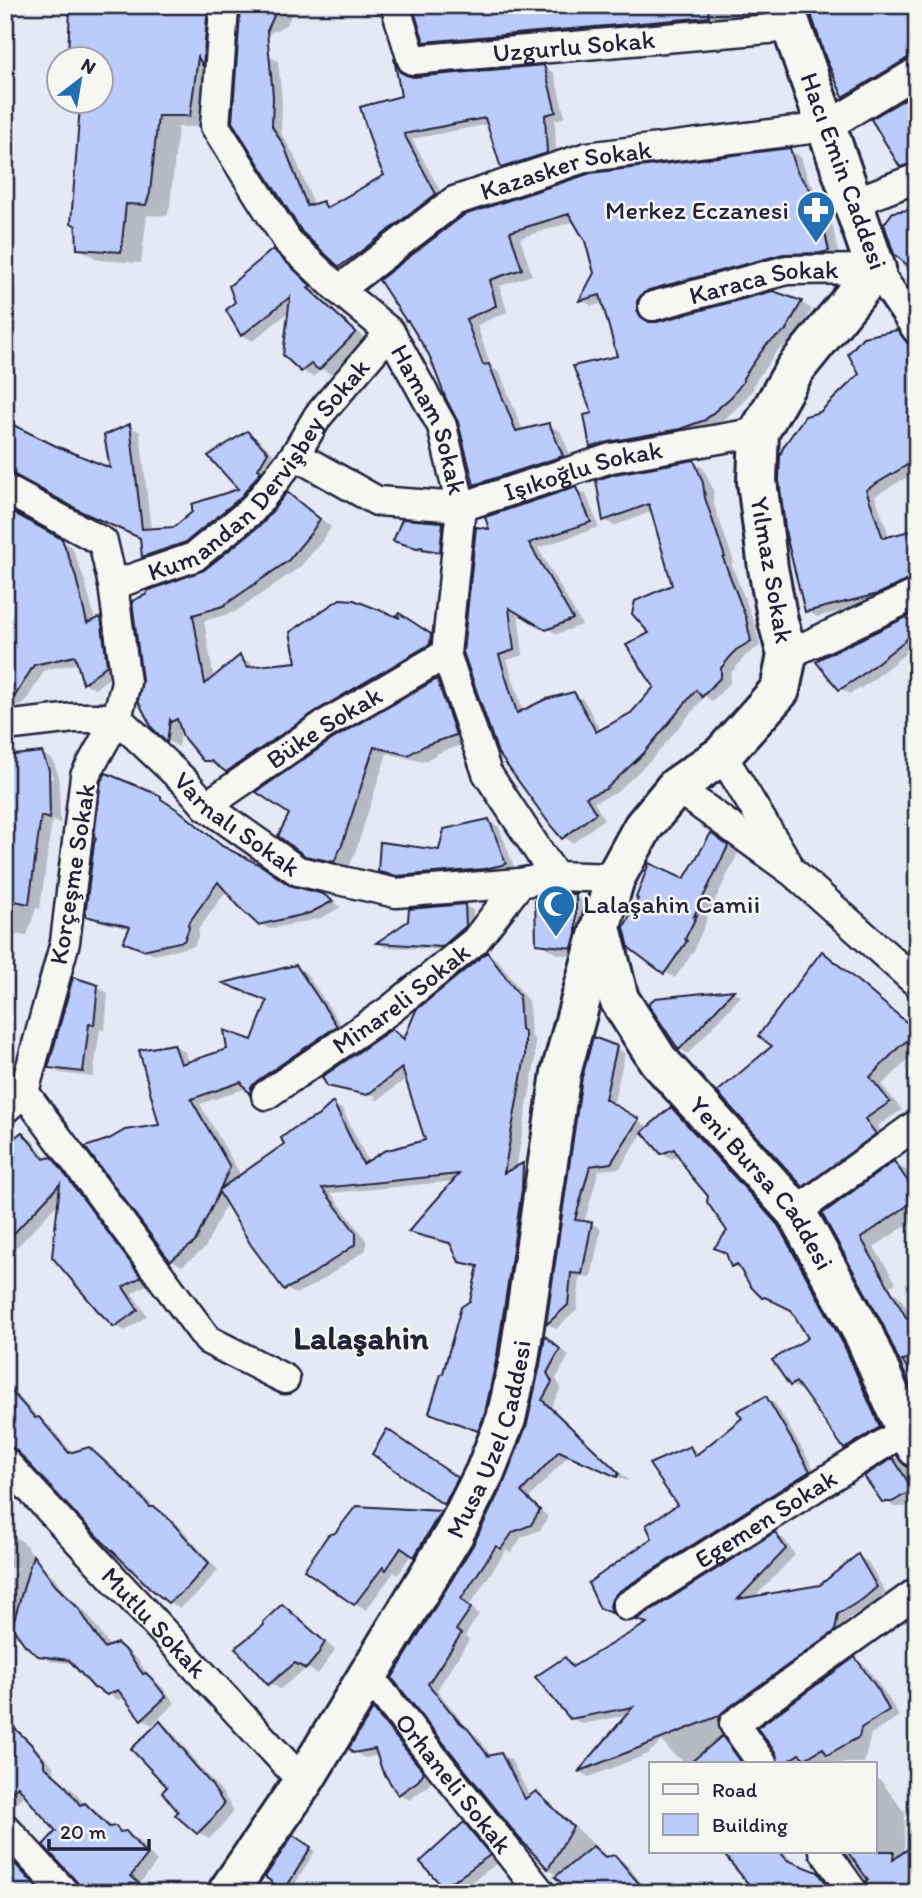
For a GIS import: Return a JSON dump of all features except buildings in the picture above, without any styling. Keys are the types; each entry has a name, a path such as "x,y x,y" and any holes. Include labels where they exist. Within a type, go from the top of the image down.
{"main road":[{"name":"Hacı Emin Caddesi","path":"788,16 876,270"},
{"name":"Yılmaz Sokak","path":"601,925 615,878 643,827 676,787 722,755 780,690 787,655 768,568 757,481 759,432 795,369 876,270"},
{"name":"Yeni Bursa Caddesi","path":"601,925 619,999 658,1060 796,1212 864,1335 913,1433"},
{"name":"Musa Uzel Caddesi","path":"227,1893 303,1782 454,1534 485,1472 506,1419 519,1360 561,1073 601,925"}],"street":[{"name":"Hamam Sokak","path":"227,5 224,10 215,126 289,243 339,290 390,332 442,426 461,508 446,654 487,774 555,876"},
{"name":"Uzgurlu Sokak","path":"395,5 412,60 788,16"},
{"path":"826,127 917,72"},
{"name":"Kazasker Sokak","path":"339,290 454,201 586,157 826,127"},
{"path":"852,203 917,178"},
{"name":"Karaca Sokak","path":"653,306 787,270 876,270"},
{"name":"Hacı Emin Caddesi","path":"876,270 917,330"},
{"name":"Kumandan Dervişbey Sokak","path":"113,585 194,557 252,510 295,454 318,416 390,332"},
{"name":"Işıkoğlu Sokak","path":"295,454 377,501 461,508 611,458 759,432"},
{"name":"Korçeşme Sokak","path":"5,489 103,542 113,585 126,682 117,718 85,776 65,942 14,1101"},
{"path":"787,655 917,594"},
{"name":"Büke Sokak","path":"206,806 324,725 446,654"},
{"path":"5,726 74,718 117,718"},
{"name":"Varnalı Sokak","path":"117,718 186,783 206,806 298,871 396,893 520,883 555,876 615,878"},
{"path":"722,755 794,873"},
{"path":"676,787 794,873 917,983"},
{"name":"Minareli Sokak","path":"266,1095 390,1010 475,941 520,883"},
{"path":"14,1101 208,1340 285,1379"},
{"path":"796,1212 917,1124"},
{"name":"Egemen Sokak","path":"627,1606 913,1433"},
{"name":"Mutlu Sokak","path":"5,1462 303,1782"},
{"path":"761,1762 734,1724 917,1592"},
{"name":"Orhaneli Sokak","path":"368,1675 541,1893"},
{"path":"5,1828 65,1893"},
{"path":"825,1853 854,1893"}],"place":[{"name":"Merkez Eczanesi","path":"816,244"},
{"name":"Lalaşahin Camii","path":"556,938"}],"district":[{"name":"Lalaşahin","path":"361,1337"}]}
